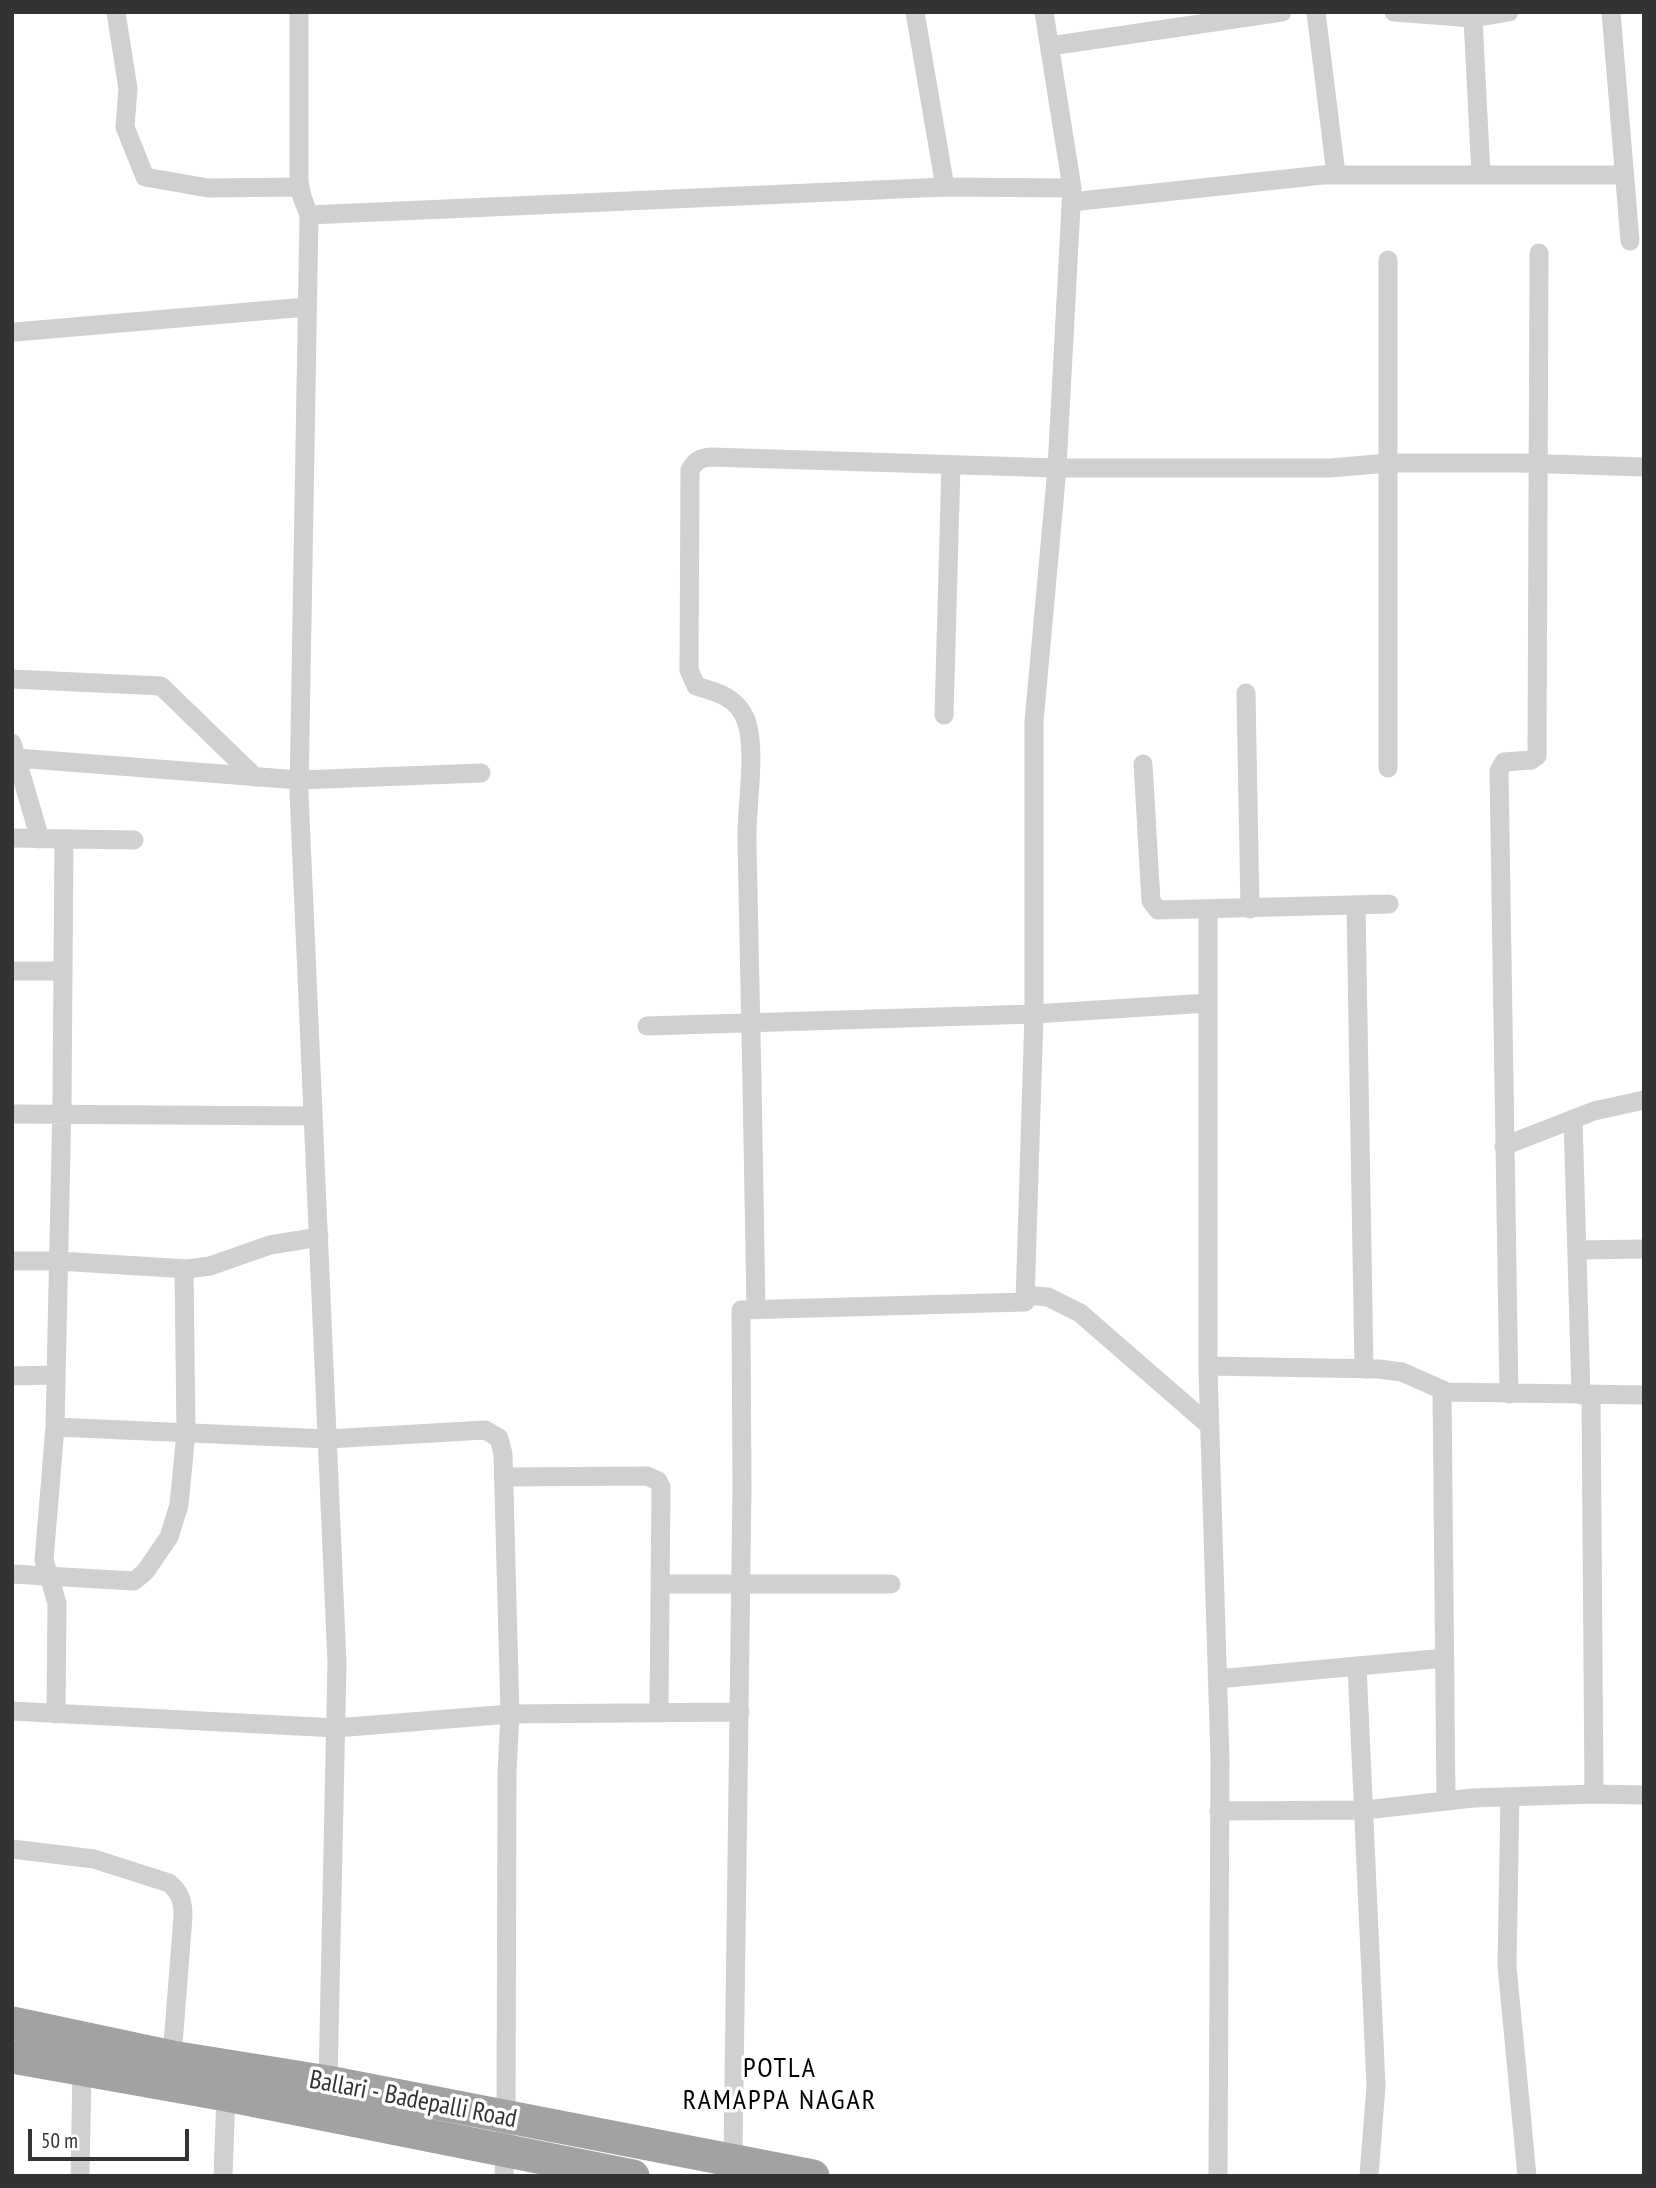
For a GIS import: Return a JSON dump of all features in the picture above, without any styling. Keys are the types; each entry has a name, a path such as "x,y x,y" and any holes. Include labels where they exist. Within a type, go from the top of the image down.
{"highway":[{"name":"Ballari - Badepalli Road","path":"12,2024 172,2057 328,2082 813,2176"},
{"name":"Ballari - Badepalli Road","path":"12,2057 226,2095 504,2164 634,2176"}],"street":[{"path":"116,12 128,89 125,127 145,177 208,188 300,187"},
{"path":"299,12 300,187 309,215 299,780 337,1663 328,2082"},
{"path":"915,12 946,187"},
{"path":"733,2159 740,1712 741,1310 1025,1302 1034,1014 1034,722 1057,468 1071,195 1044,12"},
{"path":"1050,46 1282,12"},
{"path":"1316,12 1335,166 1332,174 1325,176"},
{"path":"1394,12 1473,18 1509,12"},
{"path":"1611,12 1630,241"},
{"path":"1473,18 1481,175"},
{"path":"309,215 946,187 1071,195 1325,176 1624,175"},
{"path":"1508,1394 1499,771 1504,762 1531,760 1537,756 1538,253"},
{"path":"1388,260 1388,768"},
{"path":"15,332 307,307"},
{"path":"755,1309 747,838 750,738 740,708 728,696 696,685 690,670 690,470 699,458 1057,468 1330,468 1388,463 1538,463 1644,467"},
{"path":"944,715 951,465"},
{"path":"12,679 160,686 256,777"},
{"path":"1246,693 1250,909"},
{"path":"40,839 14,751 299,780 481,774"},
{"path":"1143,764 1151,901 1158,909 1389,904"},
{"path":"12,838 134,840"},
{"path":"56,1714 57,1603 48,1577 44,1547 55,1427 54,1375 62,1114 64,839"},
{"path":"1356,905 1364,1369"},
{"path":"1208,910 1208,1366 1219,1811 1217,2176"},
{"path":"12,971 63,971"},
{"path":"647,1026 1034,1014 1208,1003"},
{"path":"1504,1146 1611,1106 1644,1100"},
{"path":"12,1114 313,1116"},
{"path":"1573,1119 1577,1250 1586,1394 1594,1794"},
{"path":"12,1261 58,1261 184,1269 210,1266 270,1245 318,1237"},
{"path":"1577,1250 1644,1249"},
{"path":"12,1574 128,1582 140,1578 169,1537 174,1524 186,1433 184,1269"},
{"path":"1026,1295 1048,1297 1080,1313 1210,1426"},
{"path":"1208,1366 1402,1372 1442,1390 1508,1394 1644,1395"},
{"path":"12,1376 54,1375"},
{"path":"1442,1390 1446,1801"},
{"path":"55,1427 328,1439 485,1430 493,1433 502,1445 510,1714 506,1772 504,2164"},
{"path":"503,1478 654,1478 661,1487 659,1711"},
{"path":"660,1584 891,1584"},
{"path":"1217,1679 1445,1658"},
{"path":"1357,1666 1376,2086 1369,2176"},
{"path":"12,1711 336,1728 510,1714 740,1712"},
{"path":"1219,1811 1365,1810 1510,1797 1594,1794 1644,1796"},
{"path":"1510,1797 1507,1966 1527,2176"},
{"path":"12,1849 94,1859 169,1883 177,1889 182,1898 183,1916 172,2057"},
{"path":"80,2176 82,2070"},
{"path":"223,2176 226,2095"}],"district":[{"name":"POTLA RAMAPPA NAGAR","path":"780,2085"}]}
